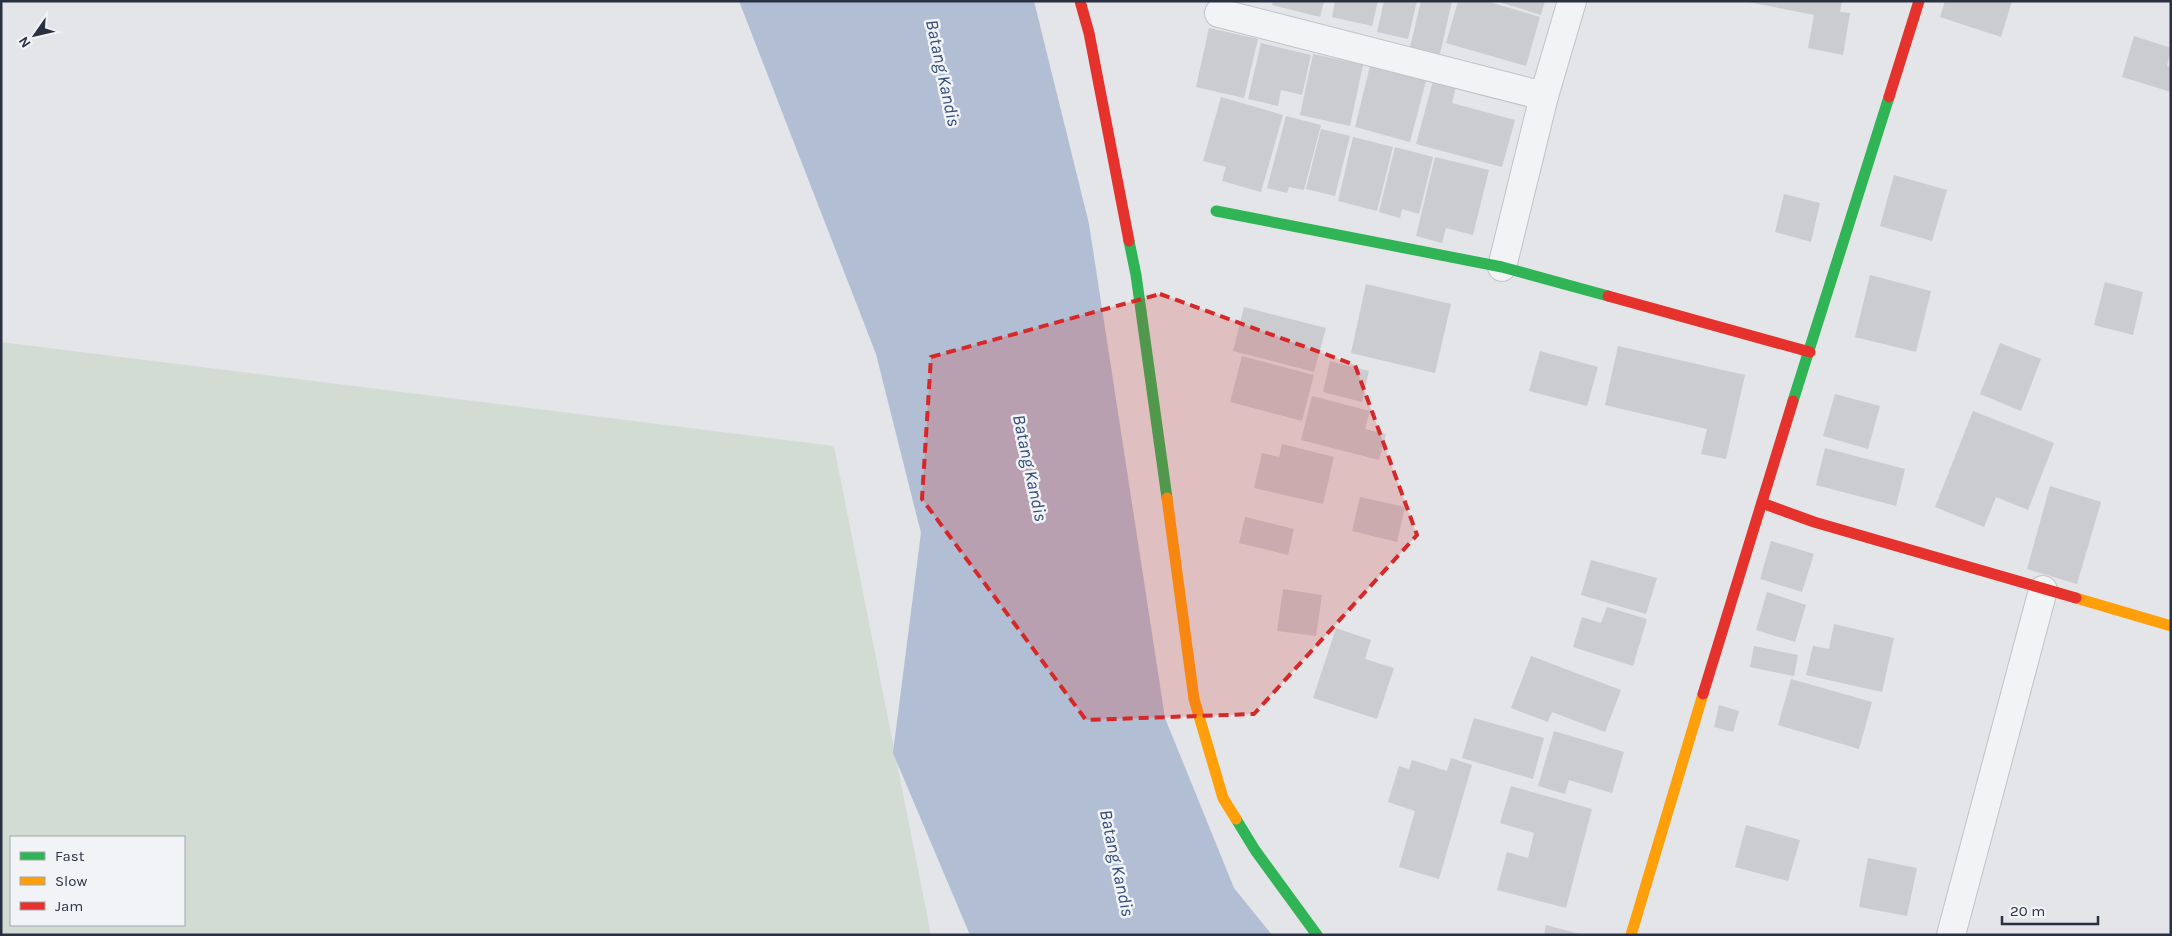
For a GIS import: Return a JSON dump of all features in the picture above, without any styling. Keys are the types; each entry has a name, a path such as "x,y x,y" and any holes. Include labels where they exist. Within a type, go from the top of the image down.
{"street":[{"path":"1080,1 1089,33 1136,275 1194,699 1223,798 1255,850 1317,935"},
{"path":"1502,267 1544,96 1572,1"},
{"path":"1631,935 1794,395 1810,352 1919,1"},
{"path":"1218,13 1544,96"},
{"path":"1216,211 1396,248 1502,267 1810,352"},
{"path":"1762,503 1814,522 2171,626"},
{"path":"1951,935 2043,590"}],"highlighted area":[{"path":"1160,294 1355,365 1417,535 1254,714 1086,720 922,499 931,357"}],"shaded area":[{"path":"1,342 834,446 931,935 1,935"}],"water":[{"name":"Batang Kandis","path":"739,1 1034,1 1089,224 1165,718 1234,888 1272,935 970,935 893,753 921,533 876,354"}],"building":[{"path":"1273,1 1324,1 1320,17 1272,5"},
{"path":"1335,1 1378,1 1372,26 1332,17"},
{"path":"1384,1 1417,1 1408,39 1377,32"},
{"path":"1421,1 1452,1 1440,54 1410,47"},
{"path":"1458,1 1486,1 1540,17 1526,66 1446,43"},
{"path":"1496,1 1545,1 1541,15"},
{"path":"1743,1 1842,1 1840,12 1850,13 1843,55 1808,48 1814,15"},
{"path":"1945,1 2012,1 2001,37 1940,17"},
{"path":"1209,28 1258,39 1244,98 1196,87"},
{"path":"2134,36 2171,48 2167,66 2171,67 2171,92 2122,77"},
{"path":"1261,43 1311,55 1302,95 1281,90 1278,106 1248,99"},
{"path":"1313,54 1363,65 1350,126 1300,115"},
{"path":"1370,66 1426,81 1410,142 1355,127"},
{"path":"1433,81 1456,87 1452,103 1515,120 1502,167 1416,144"},
{"path":"1221,97 1283,115 1261,192 1222,181 1226,167 1203,161"},
{"path":"1286,116 1321,125 1304,190 1289,187 1287,193 1267,188"},
{"path":"1321,129 1350,136 1335,196 1306,189"},
{"path":"1353,137 1393,147 1377,211 1338,201"},
{"path":"1395,147 1433,157 1419,214 1402,209 1400,218 1379,212"},
{"path":"1435,157 1489,170 1473,235 1446,228 1442,243 1416,236"},
{"path":"1894,175 1947,190 1932,241 1880,226"},
{"path":"1784,194 1820,203 1811,242 1775,232"},
{"path":"1870,275 1931,291 1916,352 1855,337"},
{"path":"2105,282 2143,292 2133,335 2094,325"},
{"path":"1366,284 1451,304 1435,373 1351,353"},
{"path":"1244,307 1326,328 1314,372 1233,351"},
{"path":"2000,343 2041,359 2021,411 1980,394"},
{"path":"1618,346 1745,375 1726,459 1701,454 1707,429 1605,405"},
{"path":"1540,351 1598,367 1587,406 1529,391"},
{"path":"1242,356 1314,375 1302,421 1230,402"},
{"path":"1330,361 1369,371 1362,402 1323,392"},
{"path":"1835,394 1880,406 1868,449 1823,436"},
{"path":"1312,396 1370,411 1365,429 1386,434 1379,460 1301,440"},
{"path":"1973,411 2054,443 2028,510 1996,497 1984,527 1935,507"},
{"path":"1282,444 1334,457 1323,504 1254,488 1262,453 1279,457"},
{"path":"1825,448 1905,469 1896,506 1816,485"},
{"path":"2050,486 2101,502 2077,584 2027,569"},
{"path":"1360,497 1405,507 1397,542 1352,531"},
{"path":"1245,517 1294,529 1288,555 1239,543"},
{"path":"1771,541 1814,554 1802,592 1760,579"},
{"path":"1591,560 1657,578 1646,614 1581,595"},
{"path":"1283,589 1322,595 1316,636 1277,631"},
{"path":"1767,592 1806,605 1795,642 1756,630"},
{"path":"1607,607 1647,619 1633,666 1573,647 1582,617 1601,623"},
{"path":"1834,624 1894,638 1882,692 1806,675 1813,646 1829,649"},
{"path":"1336,628 1371,640 1365,659 1394,668 1377,719 1313,698"},
{"path":"1754,646 1798,655 1794,676 1750,667"},
{"path":"1531,656 1621,690 1605,732 1552,712 1548,722 1511,708"},
{"path":"1791,679 1872,702 1859,749 1778,725"},
{"path":"1719,705 1739,711 1733,732 1714,727"},
{"path":"1474,718 1544,738 1533,779 1462,758"},
{"path":"1554,731 1624,752 1612,793 1569,780 1565,794 1538,786"},
{"path":"1451,758 1472,765 1439,879 1399,867 1415,811 1388,802 1399,766 1409,769 1412,760 1447,771"},
{"path":"1511,786 1592,809 1566,908 1497,890 1507,852 1528,858 1534,833 1500,823"},
{"path":"1746,825 1800,840 1788,881 1735,867"},
{"path":"1868,858 1917,868 1907,916 1859,907"},
{"path":"1546,925 1580,934 1580,935 1544,935"}],"traffic: fast":[{"path":"1793,401 1889,97"},
{"path":"1216,211 1502,267 1608,296"},
{"path":"1129,241 1136,275 1167,498"},
{"path":"1236,819 1255,850 1317,935"}],"traffic: slow":[{"path":"1167,498 1194,699 1223,798 1236,819"},
{"path":"2076,598 2171,626"},
{"path":"1631,935 1703,694"}],"traffic: jam":[{"path":"1080,1 1089,33 1129,241"},
{"path":"1889,97 1919,1"},
{"path":"1608,296 1810,352"},
{"path":"1703,694 1793,401"},
{"path":"1762,503 1814,522 2076,598"}]}
